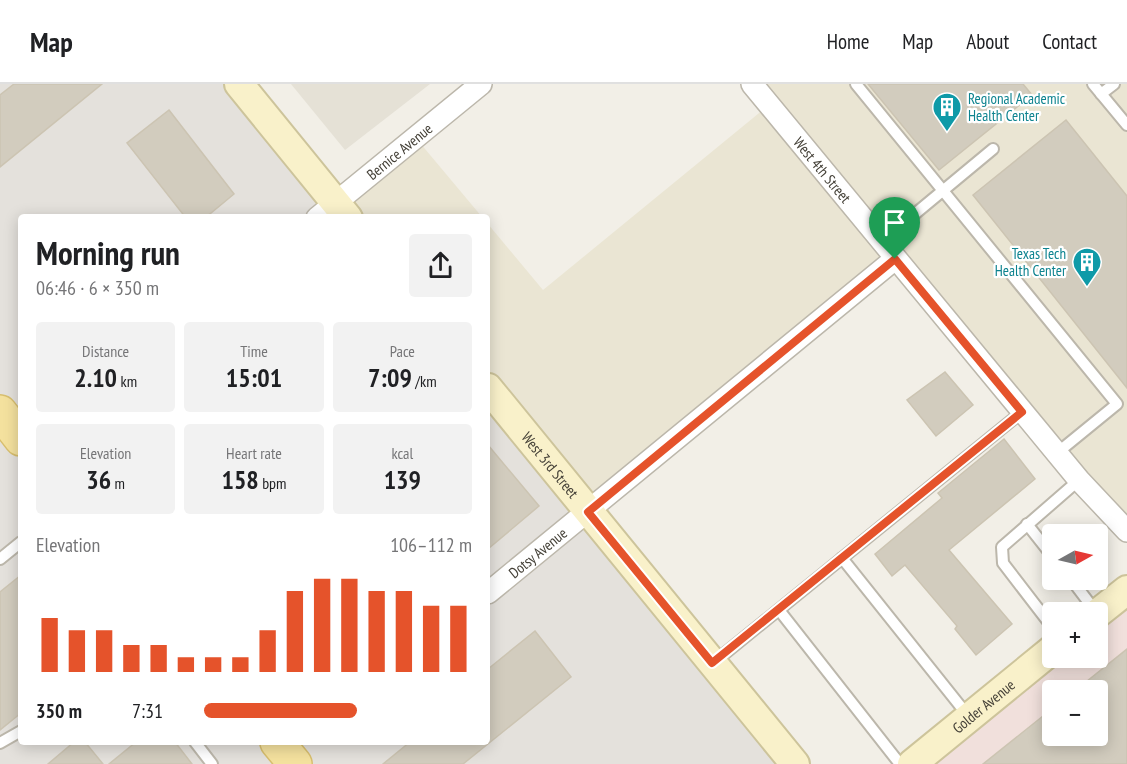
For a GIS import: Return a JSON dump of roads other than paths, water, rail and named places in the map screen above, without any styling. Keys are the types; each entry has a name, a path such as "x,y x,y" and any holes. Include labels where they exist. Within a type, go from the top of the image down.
{"main road":[{"path":"0,412 18,435"}],"street":[{"path":"239,84 334,212"},
{"name":"Bernice Avenue","path":"334,212 481,84"},
{"name":"West 4th Street","path":"752,84 1079,480 1127,531"},
{"name":"Dotsy Avenue","path":"490,590 895,259"},
{"name":"West 3rd Street","path":"490,390 795,764"},
{"path":"1108,604 1127,590"},
{"name":"Golder Avenue","path":"912,764 1042,659"}],"lane":[{"path":"856,84 1122,404 1057,453"},
{"path":"1093,84 1127,125"},
{"path":"1101,94 1114,84"},
{"path":"881,242 993,149"},
{"path":"712,663 1022,412"},
{"path":"1042,614 1003,563 1002,547 1079,480"},
{"path":"1027,524 1042,543"},
{"path":"0,559 18,544"},
{"path":"842,558 970,717"},
{"path":"1080,590 1089,602"},
{"path":"779,610 900,764"},
{"path":"0,743 18,733"},
{"path":"197,745 212,764"}],"place":[{"name":"Regional Academic Health Center","path":"947,132"},
{"name":"Texas Tech Health Center","path":"1087,288"}]}
